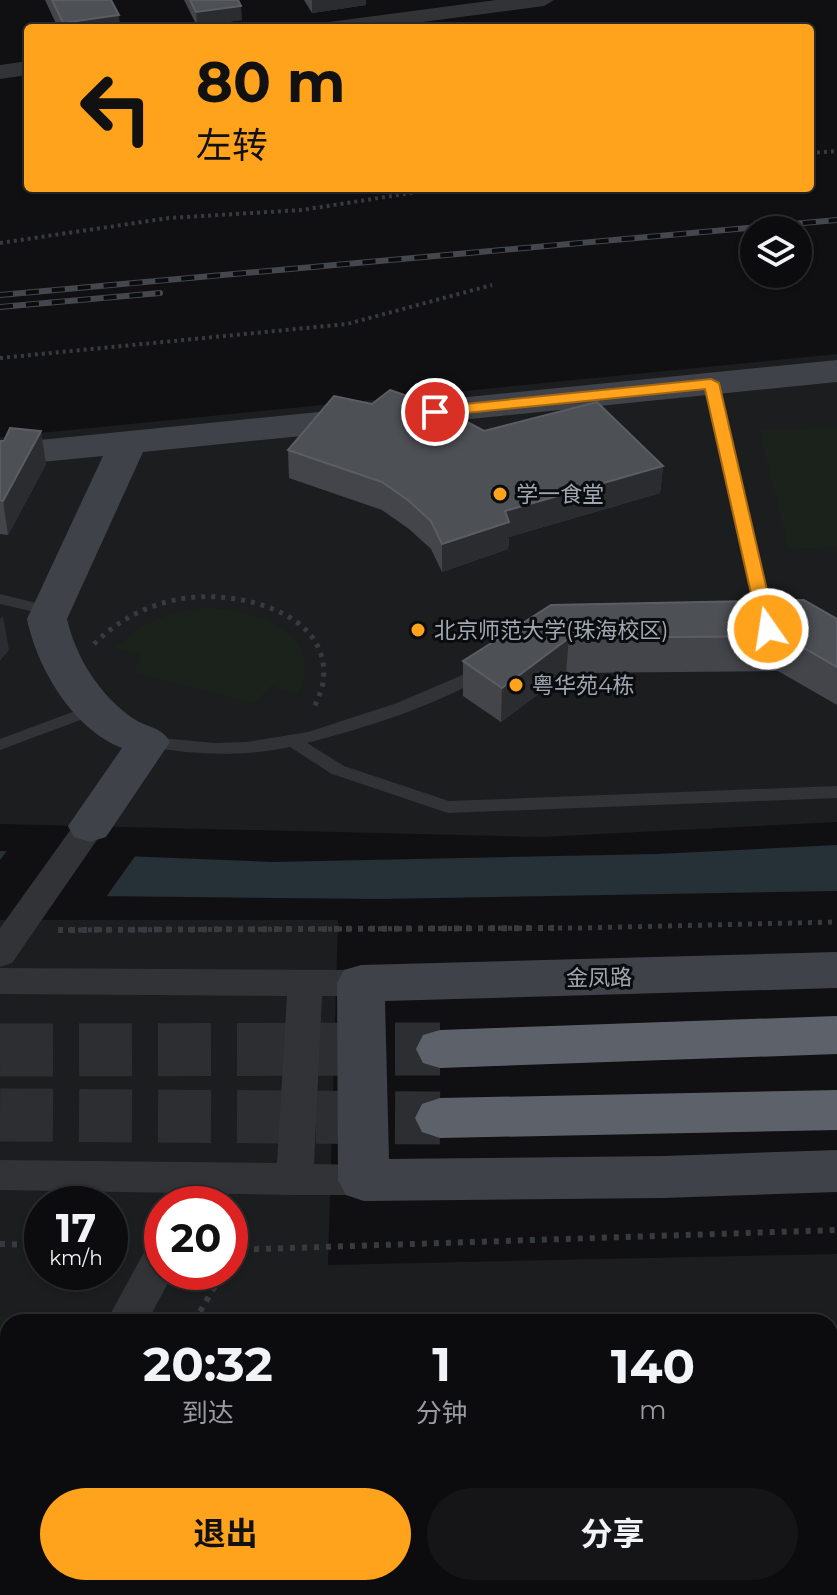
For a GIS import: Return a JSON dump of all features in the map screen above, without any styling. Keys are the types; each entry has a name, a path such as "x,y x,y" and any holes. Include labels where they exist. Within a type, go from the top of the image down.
{"highway":[{"path":"440,1049 837,1035"},
{"path":"440,1118 837,1110"}],"street":[{"path":"360,24 544,0"},
{"path":"0,72 24,69"},
{"path":"348,420 837,370"},
{"path":"0,455 301,425"},
{"path":"13,935 149,742 120,730 94,709 52,642 47,619 48,610 143,441"},
{"name":"金凤路","path":"361,983 837,970"},
{"path":"0,981 361,983 364,1180"},
{"path":"295,1180 305,984"},
{"path":"247,1186 295,1180 664,1177 837,1171"},
{"path":"0,1175 144,1187"},
{"path":"130,1314 144,1290"}],"lane":[{"path":"301,425 837,370"},
{"path":"711,383 767,629"},
{"path":"0,599 48,610"},
{"path":"149,742 196,749 295,743 339,731 466,681 492,666"},
{"path":"0,745 94,709"},
{"path":"295,743 338,770 448,807 837,792"}],"path":[{"path":"814,153 837,151"},
{"path":"0,243 169,218 302,210 417,192"},
{"path":"0,358 347,324 492,285"},
{"path":"69,671 100,636 125,618 160,603 193,597 226,597 257,602 285,614 307,630 321,651 325,674 320,697 295,743"},
{"path":"13,935 837,922"},
{"path":"248,1250 837,1230"},
{"path":"0,1244 24,1245"},
{"path":"199,1314 213,1290"}],"shaded area":[{"name":"北京师范大学(珠海校区)","path":"837,354 837,822 541,837 0,824 0,437"},
{"path":"837,428 837,547 789,549 759,429"},
{"path":"199,608 239,611 260,617 293,638 302,653 305,672 298,695 271,686 253,704 134,672 141,655 116,648 154,620"},
{"path":"837,845 837,891 379,899 0,895 0,851 272,862 657,854"},
{"path":"0,920 338,920 328,1265 837,1254 837,1314 0,1314"}],"pier":[{"path":"10,847 138,852 104,900 0,899 0,860"}],"building":[{"path":"52,0 111,0 119,15 63,23"},
{"path":"190,0 238,0 241,6 196,12"},
{"name":"学一食堂","path":"390,390 439,407 484,431 597,402 663,466 505,511 509,522 442,544 431,521 382,482 288,450 334,396 372,404"},
{"path":"10,428 41,431 3,501 0,500 0,441 4,441"},
{"path":"804,600 837,619 837,667 783,636 569,638 502,688 463,661 551,605"}],"tunnel":[{"path":"0,1050 440,1049"},
{"path":"0,1115 440,1118"}],"railway":[{"path":"0,295 837,220"},
{"path":"0,307 160,293"}],"place":[{"name":"学一食堂","path":"500,494"},
{"name":"北京师范大学(珠海校区)","path":"418,630"},
{"name":"粤华苑4栋","path":"516,685"}],"route":[{"path":"435,412 711,383 768,629"}]}
